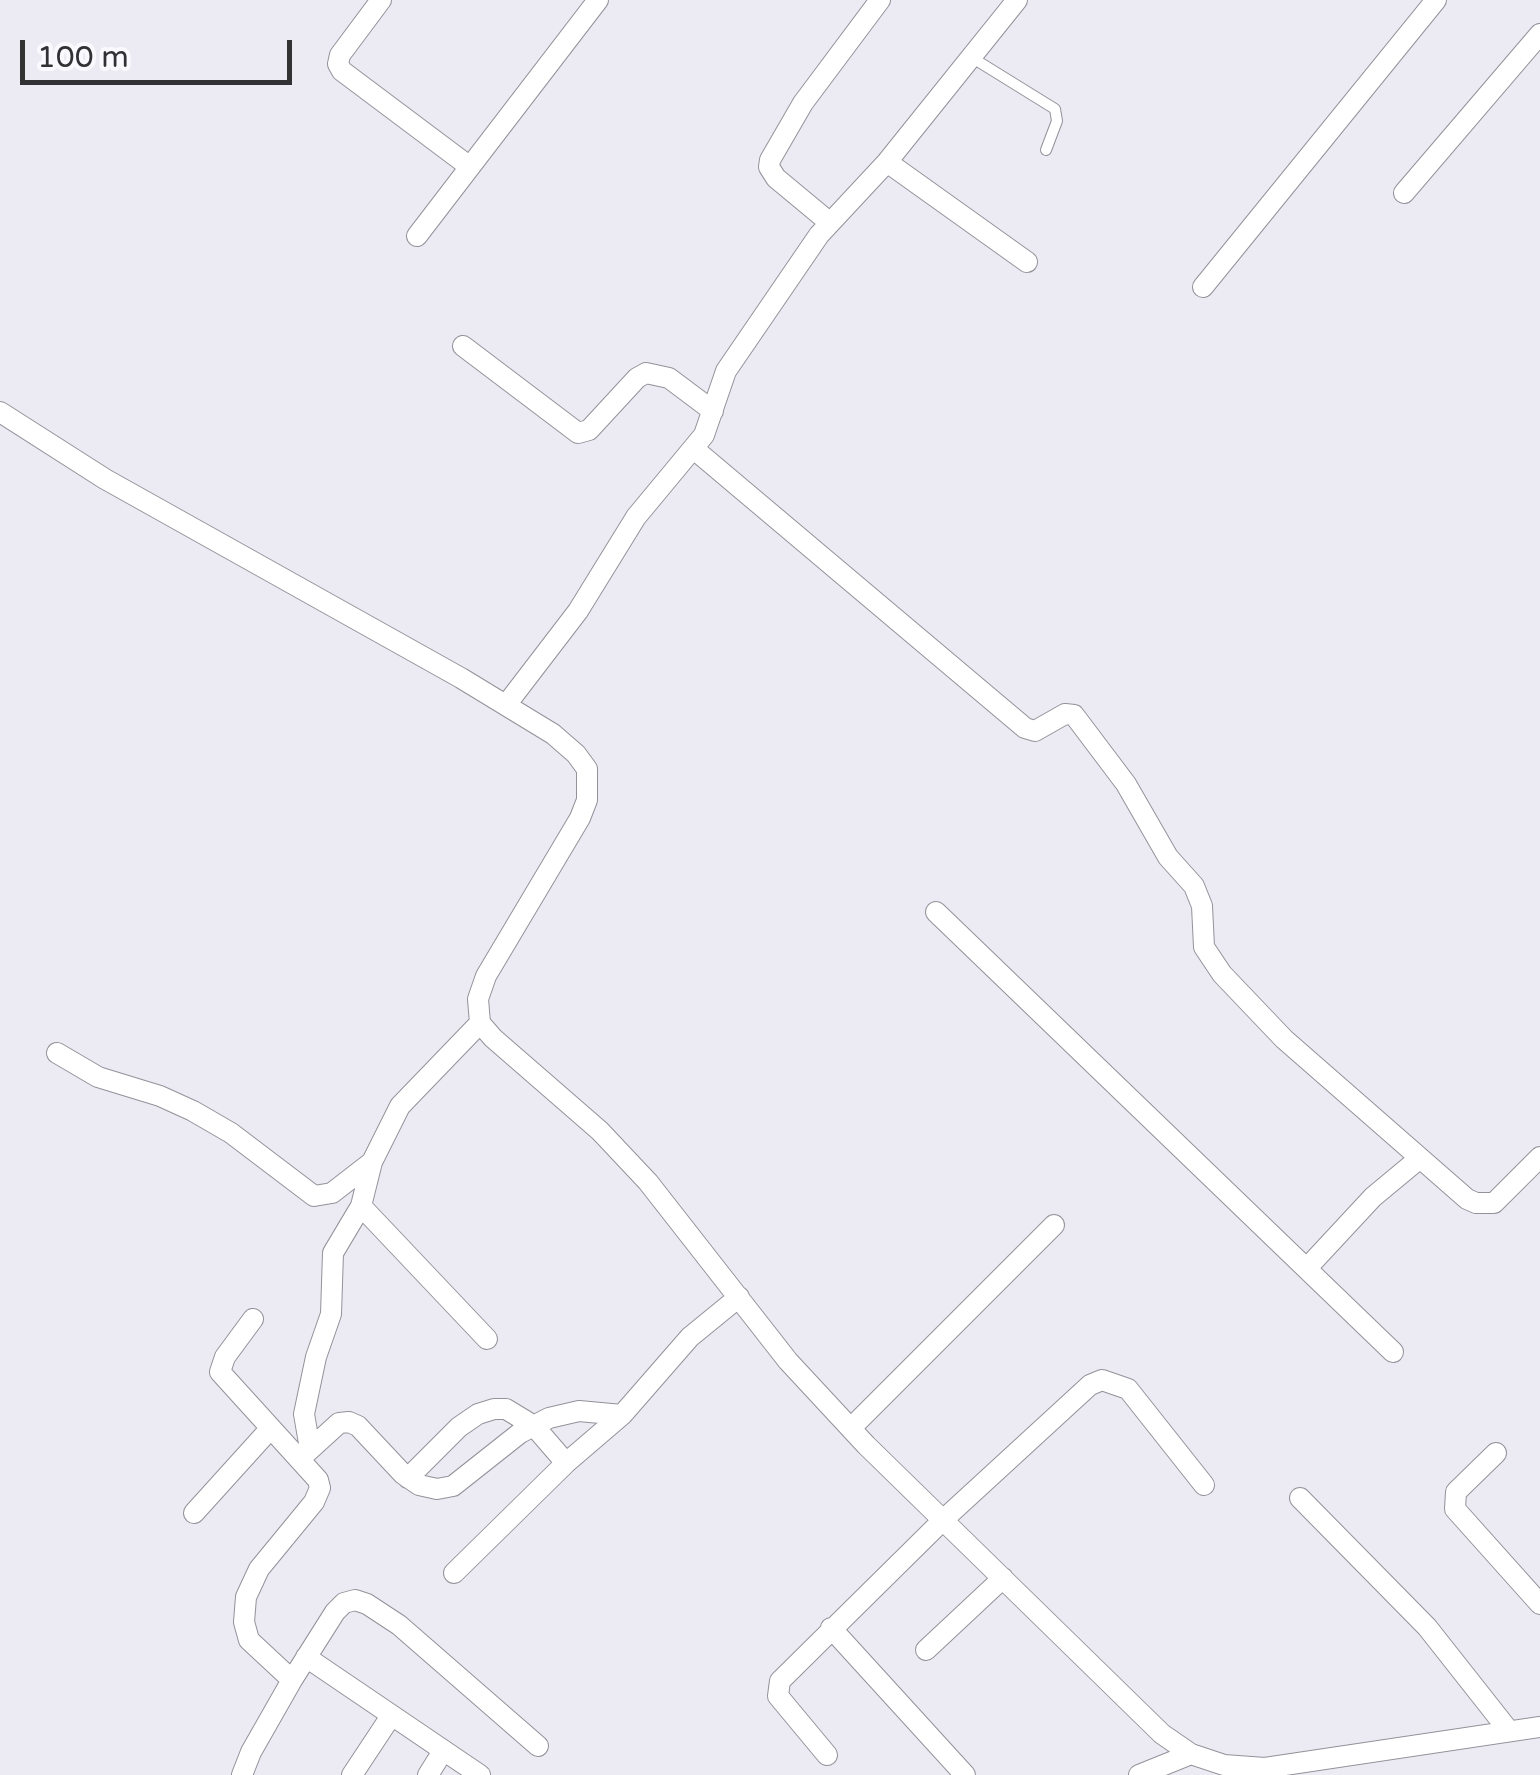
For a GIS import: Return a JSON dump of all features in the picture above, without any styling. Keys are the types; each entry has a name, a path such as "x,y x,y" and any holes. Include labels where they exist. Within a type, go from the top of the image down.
{"street":[{"path":"381,0 340,55 338,64 342,71 470,167"},
{"path":"417,236 598,0"},
{"path":"828,222 776,178 769,167 770,160 804,103 880,0"},
{"path":"506,706 578,611 636,516 704,435 726,371 828,222 887,162 1016,0"},
{"path":"1203,287 1436,0"},
{"path":"1404,193 1540,34"},
{"path":"887,162 1027,262"},
{"path":"463,346 578,433 589,430 646,373 668,378 713,411"},
{"path":"0,412 105,479 506,706 576,754 587,770 589,786 580,818 486,976 478,998 480,1023 600,1131 636,1169 788,1362 850,1428 1162,1734 1192,1754 1224,1765 1265,1768 1540,1727"},
{"path":"694,449 1025,728 1035,731 1065,714 1074,715 1126,784 1168,857 1194,886 1202,906 1204,947 1222,974 1284,1039 1466,1199 1485,1204 1503,1196 1540,1157"},
{"path":"936,912 1393,1352"},
{"path":"304,1454 304,1414 316,1357 332,1314 331,1262 337,1244 360,1206 372,1162 400,1106 480,1023"},
{"path":"56,1052 98,1077 160,1096 193,1111 231,1133 314,1196 332,1193 372,1162"},
{"path":"1307,1268 1373,1197 1420,1158"},
{"path":"360,1206 487,1339"},
{"path":"850,1428 1054,1225"},
{"path":"454,1574 566,1463 622,1414 690,1338 739,1296"},
{"path":"254,1319 224,1357 220,1372 270,1429 304,1454 318,1480 318,1495 259,1570 246,1597 244,1622 249,1640 292,1680"},
{"path":"827,1755 778,1696 780,1681 943,1520 1090,1385 1102,1380 1128,1388 1204,1485"},
{"path":"408,1478 459,1427 478,1414 506,1409 534,1426 566,1463"},
{"path":"304,1454 339,1424 349,1422 358,1426 408,1478 419,1486 437,1489 453,1486 534,1426 579,1411 622,1414"},
{"path":"194,1513 270,1429"},
{"path":"1496,1453 1456,1492 1454,1509 1540,1604"},
{"path":"1300,1498 1428,1628 1509,1732"},
{"path":"926,1650 1003,1578"},
{"path":"242,1775 306,1658 344,1602 355,1600 367,1604 447,1664 538,1746"},
{"path":"832,1628 964,1775"},
{"path":"306,1658 480,1775"},
{"path":"352,1775 390,1716"},
{"path":"428,1775 444,1751"},
{"path":"1139,1775 1192,1754"}],"lane":[{"path":"971,56 1054,109 1057,121 1046,150"}]}
